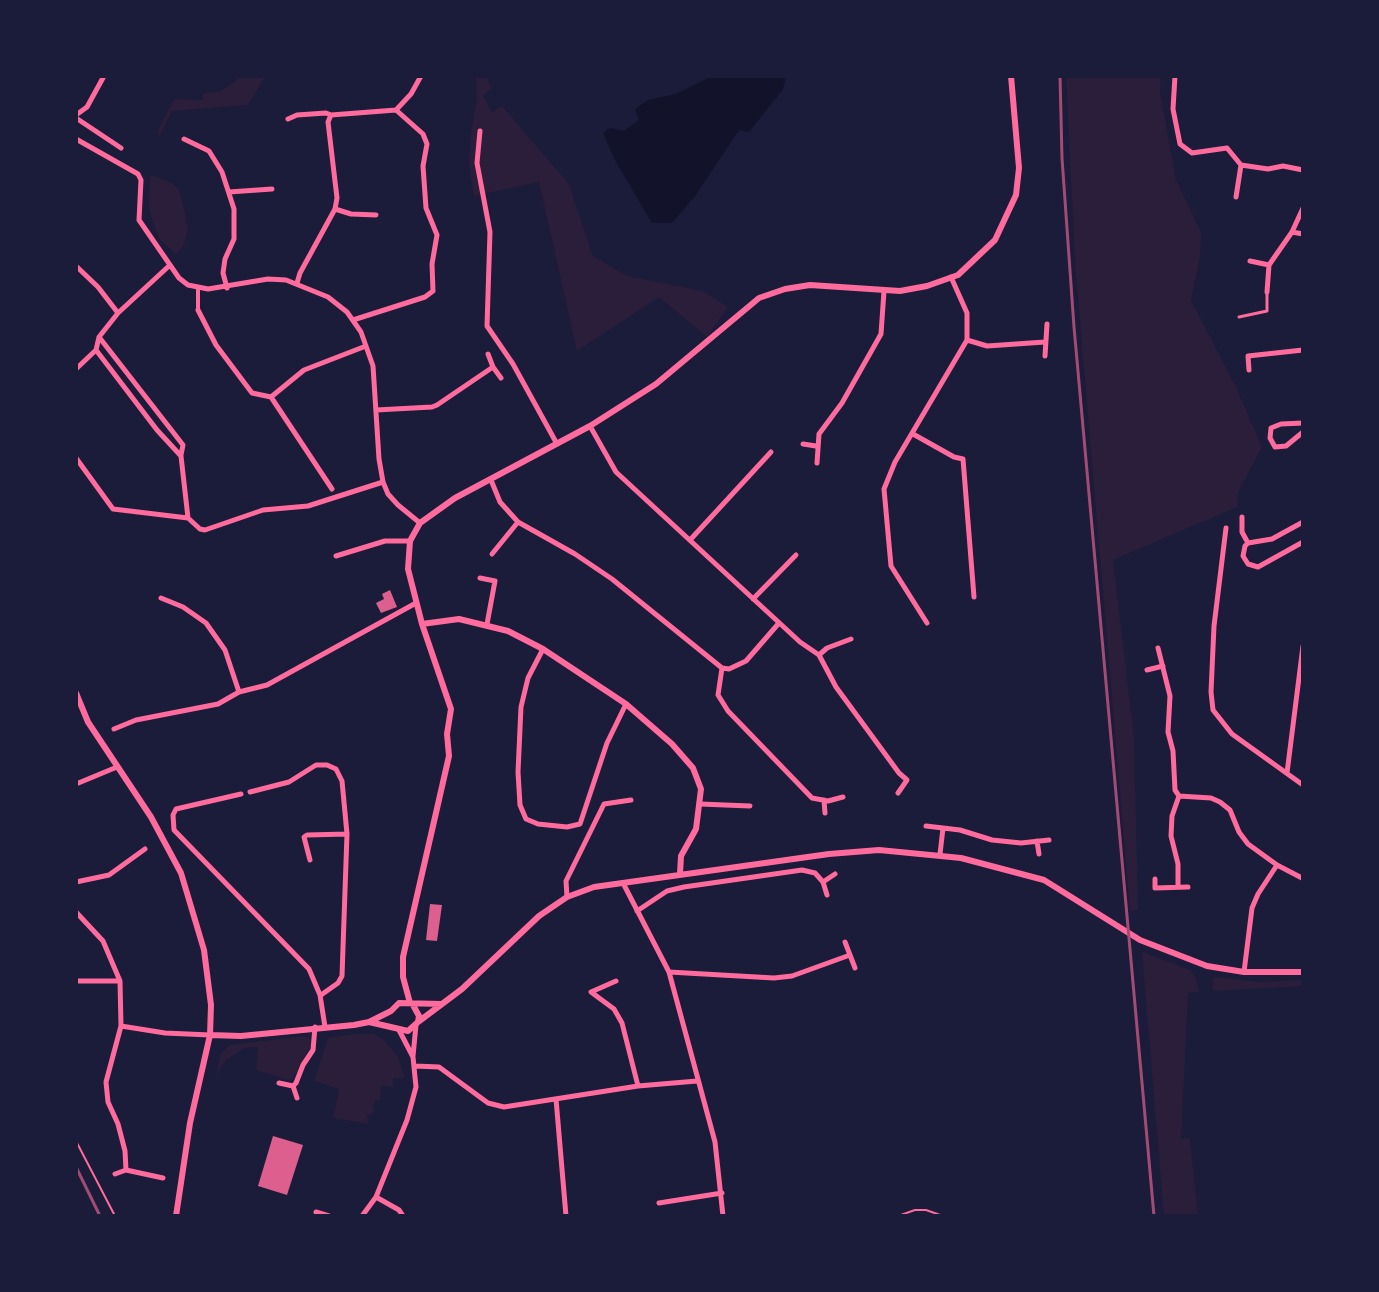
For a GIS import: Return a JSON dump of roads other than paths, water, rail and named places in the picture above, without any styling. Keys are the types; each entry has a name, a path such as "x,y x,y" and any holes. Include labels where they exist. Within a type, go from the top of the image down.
{"street":[{"path":"104,76 87,107 76,116 121,148"},
{"path":"288,119 297,115 396,110 411,94 421,76"},
{"path":"413,1057 419,1016 411,1004 403,977 403,957 449,756 447,734 451,709 422,624 408,569 410,541 420,523 440,508 590,426 656,384 759,298 810,285 900,291 951,277 978,258 995,240 1007,220 1016,195 1019,168 1011,76"},
{"path":"1175,76 1173,109 1180,144 1192,153 1227,148 1241,165 1303,170"},
{"path":"353,320 425,297 433,291 432,264 437,235 426,208 423,166 427,144 423,134 396,110"},
{"path":"297,283 335,209 337,187 328,122 331,115"},
{"path":"480,131 477,163 490,232 487,326 513,364 557,444"},
{"path":"76,139 138,174 141,180 139,220 179,278 198,288 227,288 268,279 297,283 335,300 353,320 373,366 383,482 396,503 420,523"},
{"path":"184,139 209,151 222,172 234,209 234,239 225,259 223,273 227,288"},
{"path":"1236,197 1241,165"},
{"path":"229,192 272,189"},
{"path":"1267,292 1269,265 1292,232 1303,208"},
{"path":"335,209 351,214 376,215"},
{"path":"1292,232 1303,234"},
{"path":"1250,261 1269,265"},
{"path":"76,369 96,350 99,337 118,313 170,265"},
{"path":"76,266 98,287 118,313"},
{"path":"927,623 892,570 885,483 967,340 967,313 951,277"},
{"path":"198,288 198,310 216,345 252,393 271,397 332,489 334,498"},
{"path":"817,463 819,434 842,403 881,334 884,291"},
{"path":"1045,356 1047,324"},
{"path":"99,337 183,445 181,456 188,518"},
{"path":"967,340 987,346 1045,342"},
{"path":"271,397 304,370 366,346"},
{"path":"96,350 157,430 181,456"},
{"path":"1249,370 1248,356 1303,350"},
{"path":"488,354 501,378"},
{"path":"376,410 432,407 493,367"},
{"path":"1303,423 1281,424 1271,428 1270,438 1275,447 1286,446 1303,432"},
{"path":"590,426 616,472 800,642 819,655 836,687 907,780 898,793"},
{"path":"913,434 963,459 974,597"},
{"path":"803,444 816,446"},
{"path":"690,540 771,452"},
{"path":"76,458 113,509 188,518 200,529 212,529 270,508 308,506 383,482"},
{"path":"491,480 500,502 518,522 612,579 722,668 729,669 746,661 779,623"},
{"path":"1242,517 1242,532 1248,543 1243,556 1248,564 1258,567 1303,542"},
{"path":"492,554 518,522"},
{"path":"1248,543 1272,539 1303,522"},
{"path":"1226,528 1214,626 1213,710 1232,734 1303,785"},
{"path":"336,556 385,541 410,541"},
{"path":"753,599 796,555"},
{"path":"480,578 495,581 487,624"},
{"path":"161,598 183,607 206,623 225,650 239,692"},
{"path":"114,729 136,720 218,704 239,692 267,685 416,603"},
{"path":"422,624 451,619 487,624 508,631 543,649 626,704 672,744 693,768 701,789 696,829 681,856 680,874"},
{"path":"819,655 827,648 851,639"},
{"path":"1287,773 1303,646"},
{"path":"1158,648 1170,696 1168,732 1173,751 1175,790 1179,796"},
{"path":"543,649 528,678 521,707 518,772 520,805 526,819 557,826 574,827 580,824 607,743 626,704"},
{"path":"1147,670 1163,666"},
{"path":"722,668 718,684 722,704 812,798 843,797"},
{"path":"76,693 88,722 151,817 181,873 204,950 211,1005 210,1035 190,1123 176,1216"},
{"path":"250,792 289,782 316,765 332,766 342,781 347,834 342,976 338,983 320,995"},
{"path":"76,784 117,767"},
{"path":"241,794 176,809 173,815 174,830 309,969 320,995 325,1027"},
{"path":"1179,796 1211,798 1220,802 1230,810 1248,844 1302,878"},
{"path":"1178,887 1178,864 1171,836 1172,816 1179,796"},
{"path":"567,897 566,881 604,804 631,800"},
{"path":"824,800 825,813"},
{"path":"700,804 750,806"},
{"path":"926,826 960,830 992,840 1021,843 1049,840"},
{"path":"940,854 943,828"},
{"path":"310,860 304,837 347,834"},
{"path":"1037,841 1039,854"},
{"path":"76,882 109,875 145,849"},
{"path":"369,1022 408,1031 462,989 539,916 567,897 594,887 879,850 940,854 982,862 1044,880 1140,940 1207,966 1244,972 1303,972"},
{"path":"1244,972 1252,908 1277,865"},
{"path":"637,911 667,891 802,870 815,873 823,882 827,895"},
{"path":"823,882 835,874"},
{"path":"1155,879 1155,888 1188,887"},
{"path":"623,882 669,972 715,1142 723,1216"},
{"path":"76,912 103,941 120,981 121,1026 106,1082 108,1102 125,1151 126,1170"},
{"path":"845,942 855,968"},
{"path":"669,972 774,978 792,976 850,955"},
{"path":"76,981 120,981"},
{"path":"616,981 591,992 614,1009 622,1023 638,1086"},
{"path":"121,1026 165,1033 241,1036 369,1022 391,1011 399,1003 442,1004"},
{"path":"362,1216 376,1197 407,1120 416,1087 413,1057 392,1023 391,1011"},
{"path":"297,1098 293,1086 313,1050 315,1027"},
{"path":"415,1066 439,1067 488,1103 504,1107 638,1086 697,1081"},
{"path":"279,1083 293,1086"},
{"path":"556,1099 566,1216"},
{"path":"115,1174 126,1170 163,1178"},
{"path":"659,1203 722,1193"},
{"path":"376,1197 399,1210 403,1216"},
{"path":"316,1212 329,1216"}],"lane":[{"path":"1239,317 1267,311 1267,292"}],"railway":[{"path":"1060,76 1062,158 1074,327 1154,1216"},
{"path":"76,1167 100,1216"}]}
